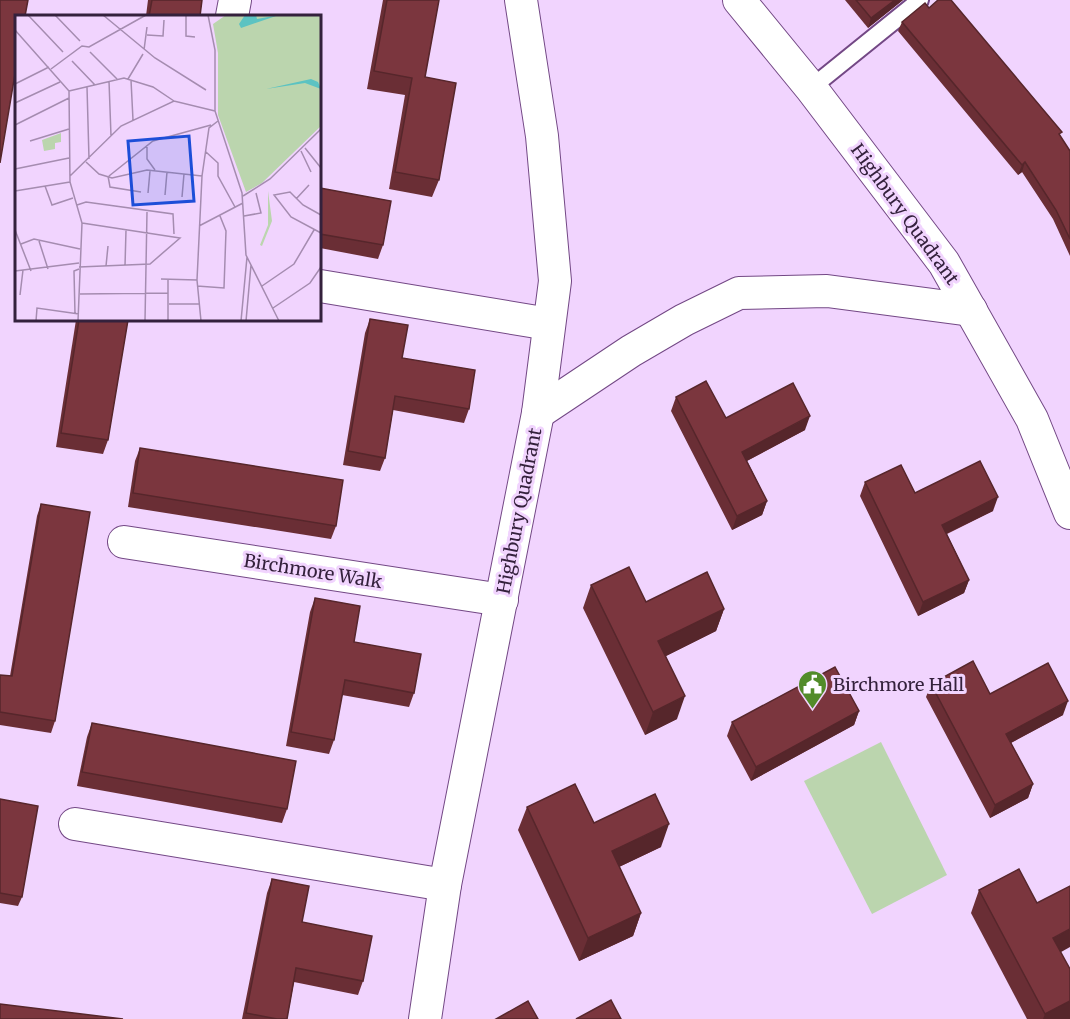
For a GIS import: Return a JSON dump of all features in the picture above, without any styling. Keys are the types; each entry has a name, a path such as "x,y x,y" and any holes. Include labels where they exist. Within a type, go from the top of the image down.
{"street":[{"path":"232,15 235,0"},
{"name":"Highbury Quadrant","path":"424,1019 445,885 538,413 555,281 542,136 521,0"},
{"name":"Highbury Quadrant","path":"739,0 812,88 937,253 1032,418 1070,513"},
{"path":"321,286 549,324"},
{"path":"538,413 666,330 739,293 827,291 971,310"},
{"name":"Birchmore Walk","path":"124,542 502,600"},
{"path":"75,824 445,885"}],"lane":[{"path":"812,88 920,0"}],"green space":[{"path":"881,742 947,875 872,914 804,781"}],"building":[{"path":"0,0 28,0 25,15 15,15 15,74 0,163"},
{"path":"152,0 202,0 200,15 149,15"},
{"path":"387,0 439,0 425,77 456,83 439,180 395,172 412,78 374,71"},
{"path":"856,0 895,0 871,18"},
{"path":"938,0 951,0 1062,132 1059,134 1070,151 1070,239 1056,210 1025,162 1022,165 902,22 925,3 929,8"},
{"path":"321,188 391,201 383,245 321,234"},
{"path":"370,319 408,325 402,358 475,370 469,409 395,396 385,458 348,451"},
{"path":"79,321 128,321 108,440 61,433"},
{"path":"706,381 726,418 793,383 810,416 742,452 767,501 737,516 676,397"},
{"path":"140,448 343,480 336,526 133,493"},
{"path":"980,461 998,497 942,525 969,580 923,602 865,482 901,465 915,493"},
{"path":"41,504 90,512 55,721 0,712 0,675 12,676"},
{"path":"629,567 646,602 707,572 724,609 658,641 685,696 653,712 591,585"},
{"path":"315,598 360,606 354,642 421,654 414,693 345,680 334,740 291,732"},
{"path":"973,661 990,694 1048,663 1068,701 1006,734 1033,784 995,805 931,684"},
{"name":"Birchmore Hall","path":"835,667 859,711 756,767 732,722"},
{"path":"92,723 296,761 287,809 82,772"},
{"path":"575,784 594,823 655,794 669,824 612,851 641,913 588,938 527,807"},
{"path":"0,799 38,806 22,897 0,893"},
{"path":"1019,869 1037,903 1070,886 1070,929 1053,938 1070,969 1070,1001 1045,1014 979,890"},
{"path":"272,879 309,886 302,922 372,936 363,981 296,968 287,1019 246,1013"},
{"path":"611,1000 621,1019 576,1019"},
{"path":"528,1001 538,1019 496,1019"},
{"path":"0,1004 123,1019 0,1019"}],"place":[{"name":"Birchmore Hall","path":"812,710"}]}
